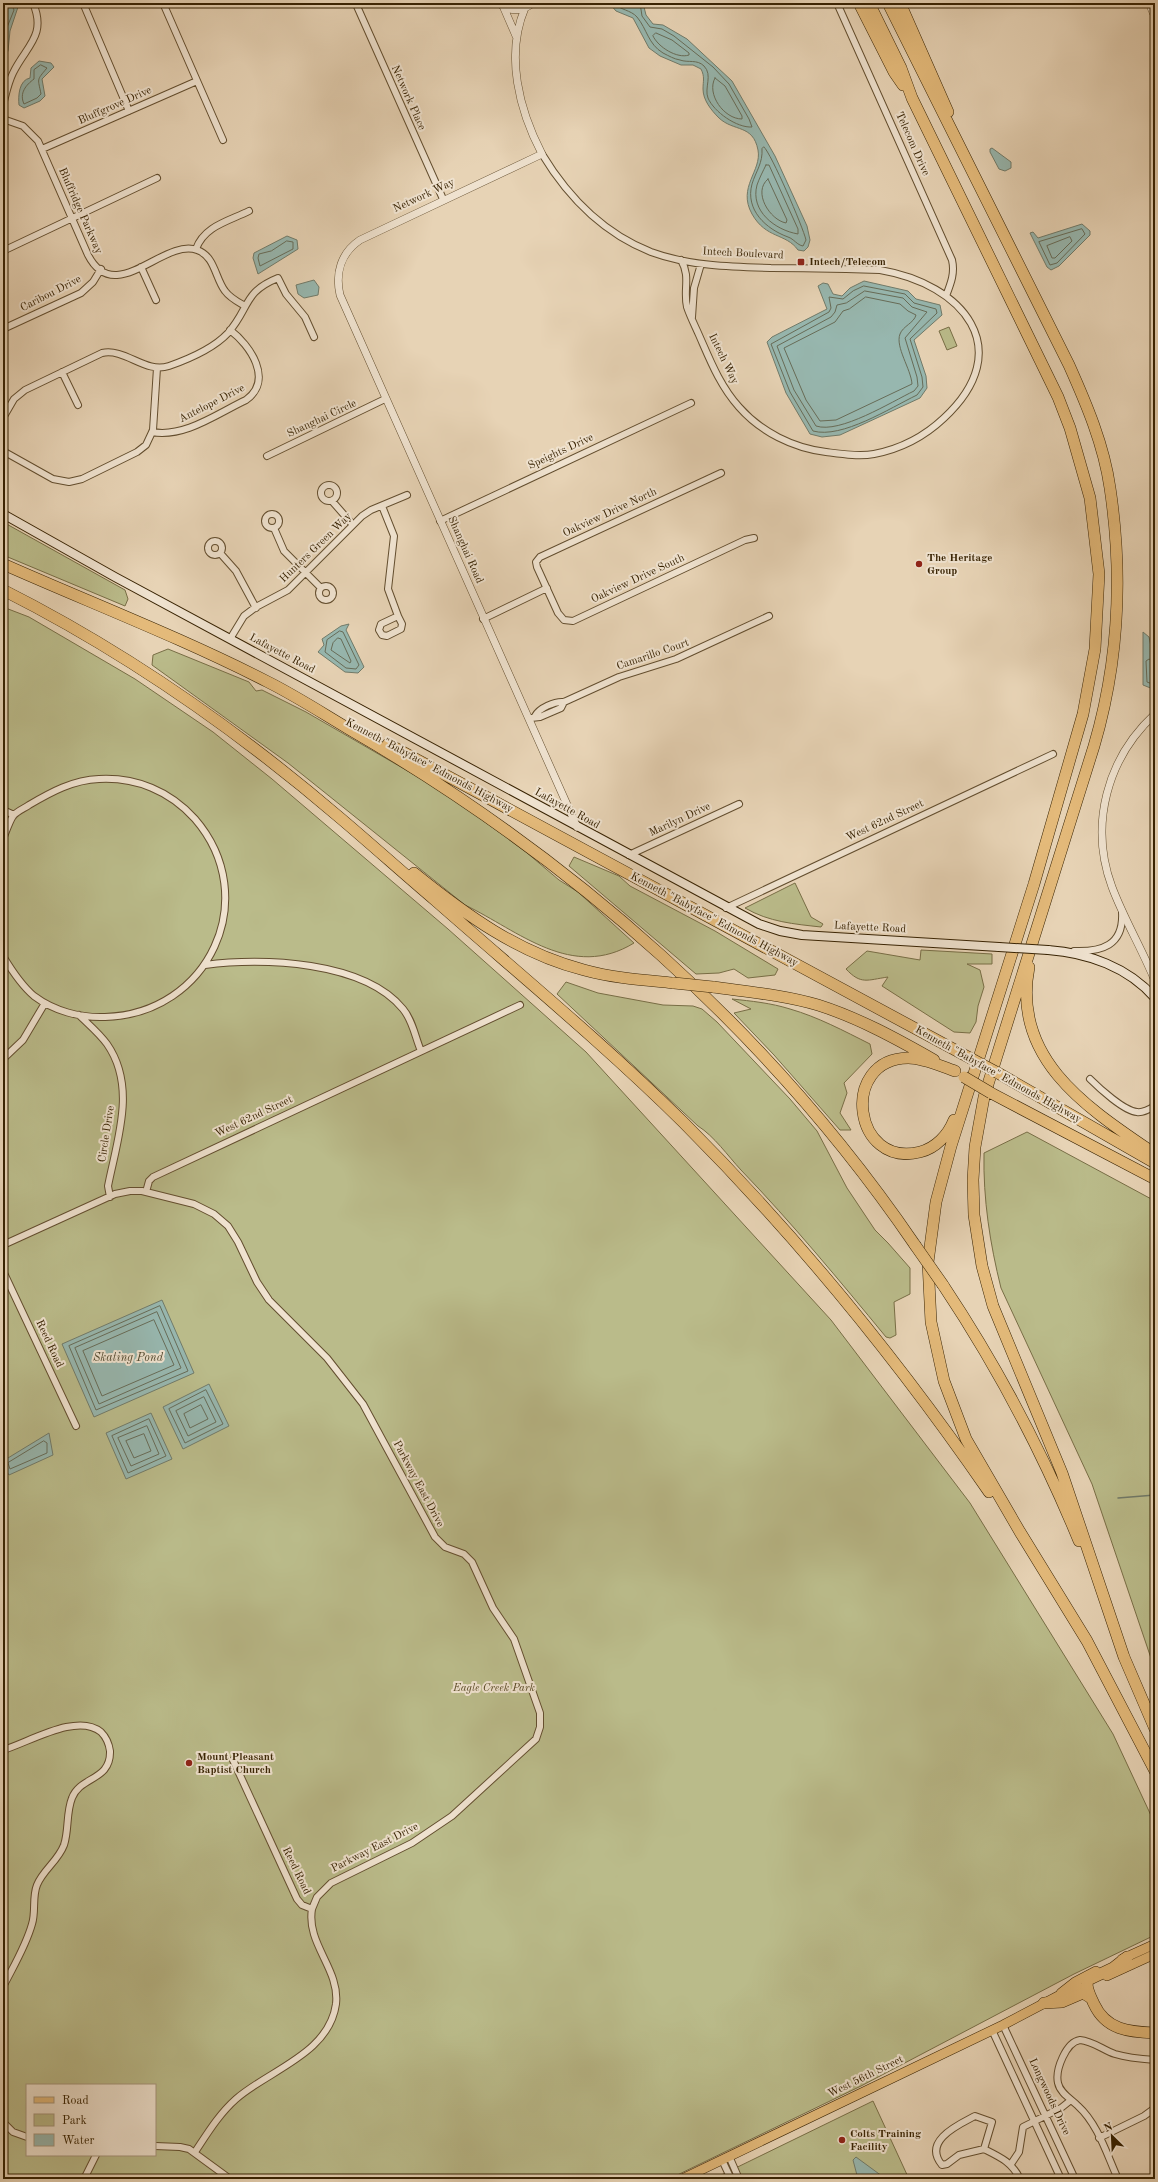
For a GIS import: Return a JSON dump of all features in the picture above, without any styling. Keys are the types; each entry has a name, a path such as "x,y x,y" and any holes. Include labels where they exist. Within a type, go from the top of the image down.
{"highway":[{"path":"859,3 894,72 912,98"},
{"path":"869,3 901,68 912,98 1058,397 1087,482 1094,529 1099,589 1097,634 1092,675 1061,793 940,1185 930,1234 928,1278 932,1330 939,1365 949,1398 977,1459 1087,1641 1155,1771"},
{"path":"888,3 956,137 1076,381 1097,438 1110,487 1117,553 1118,596 1112,673 1099,730 1009,1015 980,1113 973,1163 974,1221 982,1266 993,1306 1062,1473 1115,1630"},
{"path":"900,3 944,98 956,137"},
{"path":"3,564 270,683 394,755 476,809 573,880 639,935 714,1005 797,1093 865,1176 943,1285 995,1368 1045,1461 1155,1729"},
{"path":"3,590 63,622 158,680 230,731 340,818 619,1061 731,1172 790,1236 858,1316 928,1406 1008,1521 1020,1532"},
{"name":"Kenneth \"Babyface\" Edmonds Highway","path":"270,683 411,756 998,1073 1155,1163"},
{"name":"Kenneth \"Babyface\" Edmonds Highway","path":"340,818 468,915 516,944 550,959 583,970 613,977 785,997 836,1011 873,1027 1155,1179"},
{"path":"1038,926 1027,990 1029,1016 1040,1052 1052,1070 1068,1088 1108,1121 1155,1154"},
{"path":"960,1074 909,1058 894,1061 880,1068 869,1080 862,1099 863,1118 871,1135 887,1148 908,1153 929,1148 945,1135 954,1119 993,1000 1012,954"},
{"path":"1127,1957 1113,1968 1090,1979 1087,1986 1091,1998 1100,2015 1116,2028 1129,2032 1155,2033"},
{"path":"1044,2003 1062,2002 1083,1993 1091,1998"}],"main road":[{"name":"Lafayette Road","path":"3,514 726,908 763,926 800,935 1058,950 1087,956 1106,963 1133,979 1155,998"},
{"name":"West 56th Street","path":"1060,1995 1075,1982 1155,1944"},
{"name":"West 56th Street","path":"682,2179 1003,2025 1060,1995 1087,1986 1155,1954"}],"street":[{"path":"3,105 13,73 36,36 38,20 33,3"},
{"path":"82,3 129,111"},
{"path":"163,3 223,140"},
{"path":"501,5 513,10 525,8 533,3"},
{"name":"Telecom Drive","path":"838,3 952,260 954,269 953,278 946,296"},
{"path":"1149,3 1155,17"},
{"name":"Network Place","path":"356,4 443,200"},
{"name":"Intech Boulevard","path":"501,5 516,36"},
{"name":"Intech Boulevard","path":"525,8 516,36 516,66 520,94 529,127 542,154 570,195 595,218 636,245 652,252 701,264 888,271 917,280 946,296 962,310 970,322"},
{"name":"Bluffgrove Drive","path":"42,149 197,81"},
{"name":"Bluffridge Parkway","path":"3,119 23,126 35,137 42,149 90,258 101,269 108,273 119,275 141,267 178,250 196,249"},
{"name":"Network Way","path":"338,280 343,259 358,241 542,154"},
{"path":"3,249 157,178"},
{"path":"245,306 226,292 210,260 196,249 201,238 207,231 249,211"},
{"name":"Intech Way","path":"681,260 687,273 686,300 722,385 740,408 760,426 788,442 812,450 842,454 868,455 894,448 916,439 934,428 959,403 976,372 979,357 978,337 970,322"},
{"path":"692,317 694,288 701,264"},
{"path":"141,267 156,300"},
{"name":"Caribou Drive","path":"3,329 80,293 93,282 101,269"},
{"path":"3,418 5,409 20,393 98,354 109,352 157,368 168,366 211,346 230,330 257,288 278,278 286,294 305,317 314,337"},
{"name":"Shanghai Road","path":"338,280 340,295 385,399 483,619 532,718 577,827"},
{"name":"Antelope Drive","path":"152,432 166,434 182,431 246,400 253,395 259,381 257,367 247,346 230,330"},
{"path":"3,451 53,479 69,482 82,479 137,452 149,441 152,432 157,368"},
{"path":"62,372 78,405"},
{"name":"Shanghai Circle","path":"267,456 385,399"},
{"name":"Speights Drive","path":"440,521 691,403"},
{"name":"Oakview Drive North","path":"547,588 536,565 540,557 721,473"},
{"name":"Hunters Green Way","path":"230,639 240,622 256,608 282,595 353,525 369,512 407,495"},
{"path":"332,501 353,525"},
{"path":"382,506 394,536 388,589 398,616"},
{"path":"274,528 284,550 321,588"},
{"name":"Oakview Drive South","path":"547,588 560,617 566,621 573,621 744,540 754,538"},
{"path":"220,553 236,571 256,608"},
{"path":"483,619 547,588"},
{"name":"Camarillo Court","path":"532,718 540,717 561,708 564,702 619,677 676,660 769,616"},
{"path":"1155,714 1137,732 1122,754 1110,781 1103,807 1102,835 1104,856 1109,879 1155,978"},
{"name":"West 62nd Street","path":"726,908 1053,754"},
{"path":"3,839 14,815 54,790 95,779 122,779 139,783 155,789 178,803 194,818 208,836 218,855 222,870 225,893 224,915 219,937 205,965 182,989 152,1007 112,1017 79,1015 60,1010 45,1003 22,984 3,956"},
{"name":"Marilyn Drive","path":"629,855 739,804"},
{"path":"3,810 14,815"},
{"path":"1058,950 1092,951 1109,945 1120,927 1122,918 1121,907"},
{"path":"205,965 248,962 285,964 325,968 350,976 379,990 401,1007 410,1020 421,1051"},
{"path":"1150,969 1155,982"},
{"path":"3,1059 26,1037 45,1003"},
{"name":"West 62nd Street","path":"146,1192 149,1182 153,1177 520,1005"},
{"name":"Circle Drive","path":"79,1015 108,1047 116,1061 121,1082 122,1116 117,1148 108,1186 110,1197"},
{"path":"1090,1079 1100,1090 1138,1113 1155,1106"},
{"path":"3,1245 110,1197 130,1191 146,1192"},
{"name":"Parkway East Drive","path":"146,1192 196,1205 223,1221 235,1236 254,1276 270,1300 284,1317 321,1351 347,1382 378,1429 435,1537 445,1547 464,1554 474,1566 493,1608 516,1643 526,1677 540,1713 540,1729 533,1743 452,1816 412,1843 331,1883 317,1897 312,1909"},
{"name":"Reed Road","path":"3,1271 76,1426"},
{"path":"3,1750 53,1731 83,1726 93,1728 102,1733 108,1742 110,1751 108,1763 103,1772 80,1786 73,1795 64,1846 58,1859 36,1886 32,1925 3,1987"},
{"name":"Reed Road","path":"194,2152 234,2100 318,2041 328,2028 333,2016 336,1999 334,1979 313,1932 311,1921 312,1909 297,1900 233,1760"},
{"name":"Longwoods Drive","path":"1003,2025 1075,2179"},
{"name":"Longwoods Drive","path":"992,2030 1062,2179"},
{"path":"1118,2179 1088,2118 1058,2084 1058,2071 1070,2046 1080,2040 1092,2042 1115,2054 1138,2059 1155,2060"},
{"path":"1011,2164 1019,2152 1024,2127 1071,2100"},
{"path":"1099,2138 1144,2116 1155,2108"},
{"path":"984,2149 992,2122 975,2116 945,2133 936,2147 937,2160 942,2165 947,2164 959,2154 984,2149 1011,2164 1020,2179"},
{"path":"3,2122 13,2132 26,2136"},
{"path":"156,2146 180,2147 194,2152 230,2179"},
{"path":"84,2179 96,2156"},
{"path":"726,2158 732,2179"},
{"path":"726,2158 739,2179"}],"green space":[{"path":"949,327 957,346 947,350 939,331"},
{"path":"3,522 125,590 128,599 125,606 3,555"},
{"name":"Eagle Creek Park","path":"3,607 29,617 135,679 213,732 272,779 448,929 586,1052 831,1320 970,1503 1113,1734 1155,1824 1155,1935 1074,1974 861,2086 669,2179 3,2179"},
{"path":"168,649 249,682 256,691 262,690 306,712 444,792 526,852 559,880 578,892 634,943 611,953 589,957 568,955 546,948 465,905 288,763 152,665 153,655"},
{"path":"574,857 619,876 630,886 715,931 778,969 775,975 748,978 734,969 719,973 696,974 569,866"},
{"path":"795,883 811,917 823,924 821,927 772,919 754,913 745,908"},
{"path":"921,950 992,954 992,964 967,964 980,970 984,987 978,1006 976,1022 970,1033 954,1032 882,986 888,977 865,980 856,977 846,969 867,951 920,960"},
{"path":"566,982 598,993 663,1005 693,1006 702,1009 717,1022 790,1099 817,1131 847,1188 875,1230 910,1268 910,1294 894,1302 896,1335 890,1338 886,1337 797,1231 715,1141 557,994"},
{"path":"732,999 754,1001 800,1012 870,1044 872,1054 844,1083 847,1093 840,1113 851,1130 840,1130 774,1055 734,1013 751,1009"},
{"path":"1027,1132 1155,1201 1155,1670 1092,1484 1001,1288 988,1221 984,1153"},
{"name":"Colts Training Facility","path":"873,2101 909,2179 713,2179"}],"water":[{"path":"3,3 13,3 18,7 10,31 8,51 3,59"},
{"path":"609,3 643,3 646,15 653,24 663,25 687,39 732,81 775,156 807,226 810,240 808,247 804,251 798,250 788,241 763,228 752,214 747,196 748,187 757,165 758,150 756,142 747,132 719,118 710,108 703,93 703,77 701,69 693,65 681,65 660,56 649,48 633,18 616,11"},
{"path":"39,61 51,63 54,67 42,79 45,96 40,101 24,108 19,105 21,85 26,79 30,78 31,68"},
{"path":"992,148 1011,162 1011,168 1005,171 999,169 990,152 990,149"},
{"path":"1082,224 1090,231 1090,235 1059,266 1051,270 1047,267 1030,233 1033,232 1038,238"},
{"path":"287,236 297,240 298,249 258,274 253,258 254,253"},
{"path":"314,280 319,287 318,295 304,298 298,294 296,285"},
{"path":"864,281 908,291 916,299 940,305 942,315 914,340 926,376 927,388 920,398 840,435 822,437 810,434 786,393 767,342 772,337 827,309 818,286 823,283 828,284 833,294 842,296 850,288"},
{"path":"349,624 346,630 364,667 358,673 345,672 318,652 324,645 322,639 341,626"},
{"path":"1143,632 1149,637 1155,665 1153,689 1143,685"},
{"name":"Skating Pond","path":"162,1300 194,1373 94,1417 62,1344"},
{"path":"209,1384 229,1426 183,1449 163,1407"},
{"path":"151,1413 172,1459 126,1479 106,1433"},
{"path":"49,1433 53,1455 9,1475 3,1466 3,1461"},
{"path":"856,2157 886,2179 858,2179 853,2160"}],"waterway":[{"path":"1118,1498 1155,1495"}],"place":[{"name":"Intech/Telecom","path":"801,262"},
{"name":"The Heritage Group","path":"919,564"},
{"name":"Mount Pleasant Baptist Church","path":"189,1763"},
{"name":"Colts Training Facility","path":"842,2140"}]}
